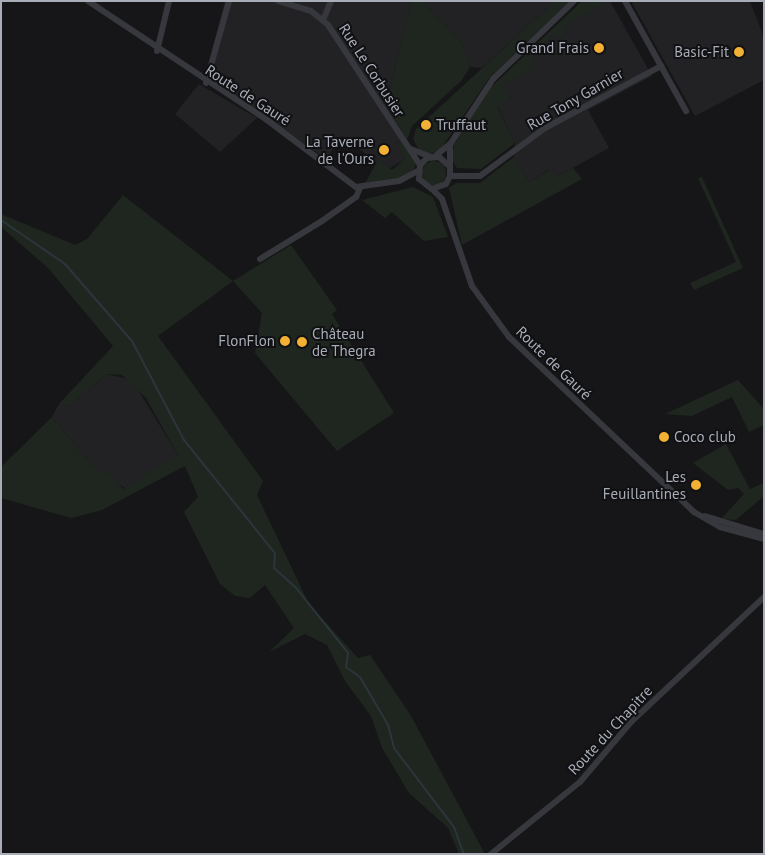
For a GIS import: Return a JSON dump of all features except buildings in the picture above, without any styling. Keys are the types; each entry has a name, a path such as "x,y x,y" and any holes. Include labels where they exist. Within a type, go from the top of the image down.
{"street":[{"name":"Route de Gauré","path":"88,1 157,51 267,120 360,188"},
{"path":"157,51 169,1"},
{"path":"206,83 229,1"},
{"name":"Rue Le Corbusier","path":"278,1 323,20 411,149 419,168"},
{"path":"323,20 331,1"},
{"path":"399,182 451,143 493,79 574,1"},
{"path":"625,1 686,110"},
{"name":"Rue Tony Garnier","path":"450,176 480,176 545,128 661,66"},
{"path":"260,259 322,221 356,197 360,188 399,182 422,183 432,189 446,184 450,176 448,165 451,143"},
{"path":"411,149 448,165"},
{"path":"419,168 422,183"},
{"name":"Route de Gauré","path":"445,208 446,184"},
{"name":"Route de Gauré","path":"432,189 445,208 470,280 497,323 689,506 720,527 764,539"},
{"name":"Route de Gauré","path":"689,506 728,525 764,534"},
{"name":"Route du Chapitre","path":"491,854 580,782 632,721 764,597"}],"shaded area":[{"path":"225,1 411,1 386,106 407,140 396,143 405,159 387,170 342,136 326,159 205,77"},
{"path":"411,1 422,1 462,43 470,67 462,80 412,126 407,140 386,106"},
{"path":"422,1 555,1 482,68 470,67 462,43"},
{"path":"555,1 570,1 490,77 440,150 430,154 419,150 413,139 416,129"},
{"path":"582,1 610,1 569,24 561,39 555,33 530,55 536,67 504,85 511,98 497,107 515,143 481,169 457,168 452,160 454,145 488,90"},
{"path":"610,1 652,76 588,110 609,148 556,177 550,169 529,182 514,157 515,143 497,106 511,98 503,85 535,66 530,55 555,32 561,39 568,24"},
{"path":"631,1 750,1 764,38 764,80 695,116"},
{"path":"199,84 257,118 220,152 175,114"},
{"path":"401,142 416,164 414,169 404,177 364,185 378,160 392,170 405,159 396,143"},
{"path":"514,157 529,182 551,169 556,177 573,168 582,179 462,245 449,188 456,183 480,183"},
{"path":"434,161 439,162 445,168 445,178 439,184 434,185 429,184 423,178 422,173 423,168 429,162"},
{"path":"702,177 743,268 694,290 690,283 736,262 698,178"},
{"path":"413,187 433,197 448,237 424,241 392,212 385,218 362,200"},
{"path":"123,195 233,281 158,336 263,481 257,495 309,604 358,658 370,655 410,714 485,854 459,854 448,828 409,793 382,748 371,716 345,681 327,645 305,634 269,652 294,628 265,585 250,598 235,596 220,584 184,512 198,497 185,466 102,510 71,518 1,498 1,467 52,417 93,467 113,477 123,489 178,455 146,398 122,375 107,374 69,406 59,404 113,346 48,268 1,227 1,214 75,245 87,239"},
{"path":"291,245 337,310 332,314 394,413 337,451 255,353 262,313 233,281"},
{"path":"107,374 132,380 178,455 126,489 93,467 52,417 59,404 69,406"},
{"path":"738,380 764,409 764,425 749,432 732,397 692,416 665,414"},
{"path":"726,444 750,489 764,483 764,496 736,520 721,519 744,494 738,488 728,490 693,463"}],"waterway":[{"path":"1,220 65,264 132,341 184,440 275,553 274,568 297,589 348,653 346,667 360,677 388,725 394,748 454,827 464,854"}],"place":[{"name":"Grand Frais","path":"599,48"},
{"name":"Basic-Fit","path":"739,52"},
{"name":"Truffaut","path":"426,125"},
{"name":"La Taverne de l'Ours","path":"384,150"},
{"name":"FlonFlon","path":"285,341"},
{"name":"Château de Thegra","path":"302,342"},
{"name":"Coco club","path":"664,437"},
{"name":"Les Feuillantines","path":"696,485"}]}
